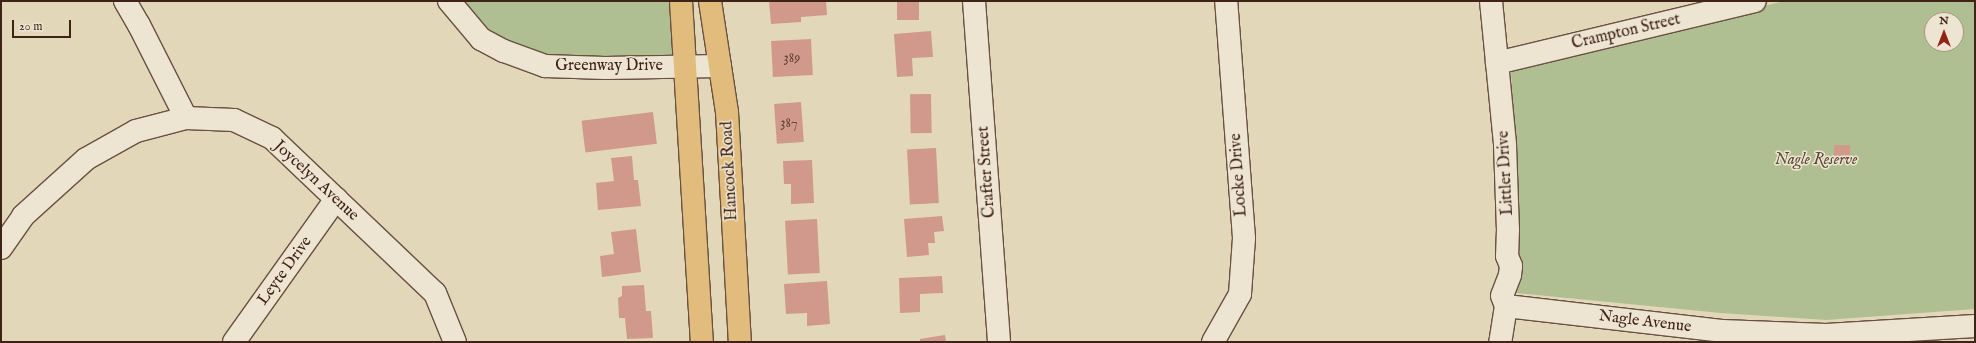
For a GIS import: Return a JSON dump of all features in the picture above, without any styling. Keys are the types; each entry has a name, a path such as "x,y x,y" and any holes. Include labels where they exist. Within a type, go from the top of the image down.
{"main road":[{"path":"680,1 702,342"},
{"name":"Hancock Road","path":"710,1 727,112 740,342"}],"street":[{"path":"125,1 139,25 186,118"},
{"name":"Greenway Drive","path":"448,1 481,39 504,51 545,66 605,68 720,66"},
{"name":"Crafter Street","path":"974,1 999,342"},
{"name":"Locke Drive","path":"1213,342 1240,294 1244,238 1226,1"},
{"name":"Littler Drive","path":"1491,1 1505,145 1508,229 1507,256 1511,266 1510,275 1502,296 1506,306 1500,342"},
{"name":"Crampton Street","path":"1497,63 1755,1"},
{"name":"Joycelyn Avenue","path":"1,248 23,216 86,159 136,131 186,118 234,120 272,138 435,293 455,342"},
{"name":"Leyte Drive","path":"234,342 336,199"},
{"name":"Nagle Avenue","path":"1506,306 1722,331 1826,335 1975,326"}],"green space":[{"path":"449,1 679,1 685,67 605,68 504,51"},
{"name":"Nagle Reserve","path":"1784,1 1975,1 1975,309 1826,320 1721,313 1515,293 1518,232 1511,70"}],"building":[{"path":"769,1 826,1 827,15 801,17 801,22 771,24"},
{"path":"897,1 919,1 919,20 897,20"},
{"path":"931,31 933,57 912,58 913,76 897,77 894,34"},
{"path":"811,39 813,75 773,77 771,41"},
{"path":"910,94 931,94 932,133 911,133"},
{"path":"801,102 804,142 777,144 774,104"},
{"path":"653,112 657,144 585,153 582,121"},
{"path":"1834,145 1850,145 1850,161 1834,161"},
{"path":"936,148 939,203 910,204 907,150"},
{"path":"632,156 634,180 638,180 641,206 598,210 596,183 614,181 611,158"},
{"path":"812,160 814,203 791,204 791,184 784,184 783,161"},
{"path":"942,216 944,231 934,232 935,243 928,243 929,255 907,257 904,219"},
{"path":"817,219 820,273 788,275 785,221"},
{"path":"636,229 641,272 602,277 600,256 614,254 611,232"},
{"path":"942,276 943,293 920,294 920,312 900,313 899,278"},
{"path":"827,281 830,324 807,326 807,313 786,314 784,284"},
{"path":"644,285 646,311 651,311 653,338 627,339 625,318 619,318 618,298 622,296 622,286"},
{"path":"945,335 946,342 920,342 920,339"}]}
